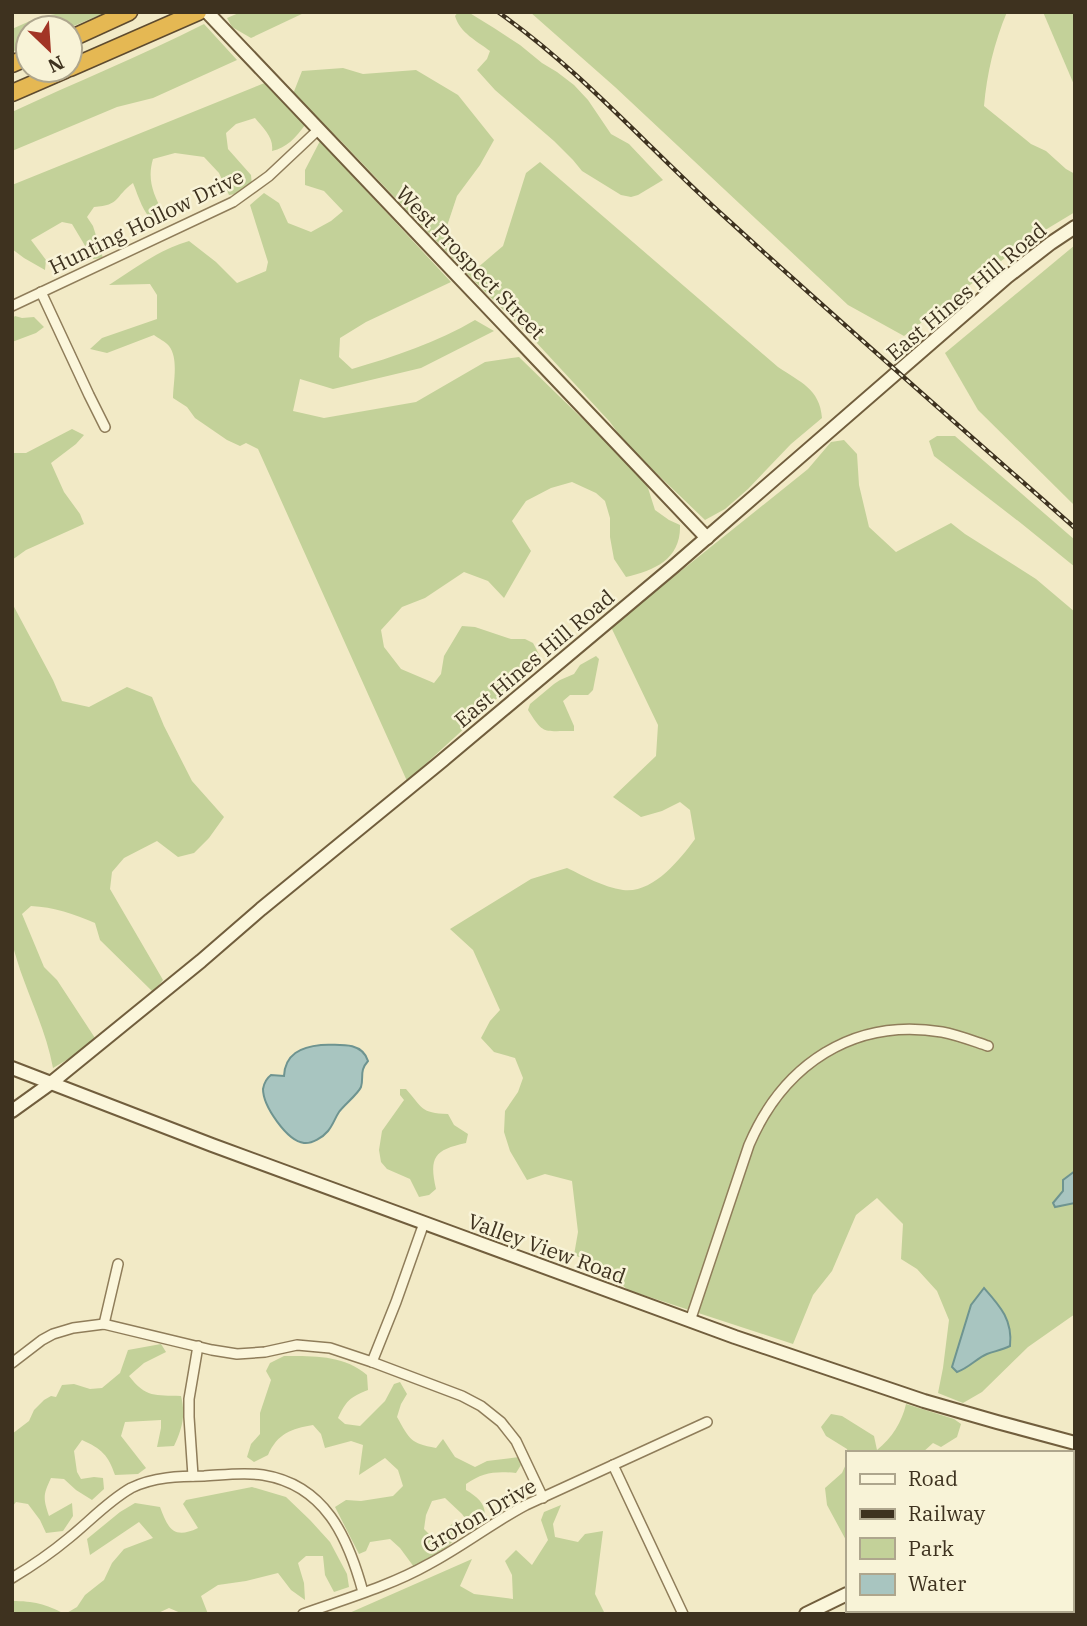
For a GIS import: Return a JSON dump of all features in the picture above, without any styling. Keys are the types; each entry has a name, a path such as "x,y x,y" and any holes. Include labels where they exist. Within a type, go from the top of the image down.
{"highway":[{"path":"84,32 129,12"},
{"path":"84,62 198,12"},
{"path":"12,93 33,84"}],"street":[{"name":"West Prospect Street","path":"207,12 707,538"},
{"name":"Hunting Hollow Drive","path":"12,306 233,202 269,176 319,129"},
{"name":"East Hines Hill Road","path":"12,1111 51,1083 201,961 443,760 707,538 1007,277 1075,227"},
{"path":"41,292 105,427"},
{"path":"690,1321 749,1144 778,1093 800,1071 840,1045 886,1031 913,1029 944,1032 988,1046"},
{"name":"Valley View Road","path":"12,1068 212,1145 690,1321 921,1400 1075,1443"},
{"path":"372,1362 424,1223"},
{"path":"104,1324 118,1264"},
{"path":"12,1363 53,1334 104,1324 237,1354 265,1352 297,1345 319,1346 372,1362 462,1396 494,1416 516,1441 543,1497"},
{"path":"193,1476 188,1417 198,1346"},
{"name":"Groton Drive","path":"303,1614 424,1567 503,1517 707,1422"},
{"path":"613,1465 683,1614"},
{"path":"12,1578 37,1563 131,1488 152,1481 238,1474 263,1475 289,1483 309,1494 327,1511 341,1531 363,1592"},
{"path":"806,1614 846,1594"}],"green space":[{"path":"107,12 84,22 84,14 56,14"},
{"path":"241,12 306,12 251,38 232,27 227,18"},
{"path":"458,12 468,12 494,28 574,85 588,100 611,134 629,144 663,180 631,197 621,195 582,171 554,141 495,90 477,70 490,51 461,27 455,16"},
{"path":"530,12 1007,12 992,58 984,106 1031,144 1046,151 1075,174 1075,212 1027,241 904,336 848,305 615,87"},
{"path":"1043,12 1075,12 1075,87"},
{"path":"204,24 237,60 153,98 117,107 12,151 12,112 74,84 84,84 84,80"},
{"path":"14,28 12,52 12,29"},
{"path":"343,68 363,74 416,70 458,95 494,140 480,165 457,196 447,226 457,253 476,269 503,246 526,173 540,162 778,367 808,387 817,400 822,418 791,444 748,489 725,509 705,520 625,443 610,422 535,341 293,94 302,71"},
{"path":"267,82 305,125 287,145 272,151 270,137 255,118 236,124 226,133 228,149 251,175 252,185 242,193 229,195 219,173 204,157 175,153 153,159 152,186 163,212 155,223 144,210 133,183 113,202 94,207 87,217 93,226 103,258 93,259 72,224 62,222 31,240 46,260 45,270 12,249 12,185"},
{"path":"320,141 451,282 366,322 340,338 339,357 352,369 415,348 475,320 494,331 421,368 333,389 300,379 293,411 324,418 416,402 485,362 519,357 640,475 648,488 655,510 680,525 679,537 671,555 647,571 626,577 614,559 610,518 605,501 596,493 572,482 551,488 526,501 512,521 531,551 504,598 488,581 464,572 425,598 402,607 381,630 384,647 401,669 434,683 441,674 444,656 462,626 475,627 511,639 525,639 533,643 541,658 407,781 258,449 246,443 240,446 227,440 195,418 187,407 173,398 175,364 172,351 154,335 107,353 90,349 102,338 157,319 157,295 150,284 109,285 168,249 189,241 237,283 266,271 268,262 250,205 264,193 279,203 288,223 311,232 343,211 324,191 305,185 305,170"},
{"path":"1075,245 1075,506 978,410 945,353"},
{"path":"15,316 34,317 44,327 12,342 12,319"},
{"path":"72,429 84,435 51,463 64,492 84,524 26,550 12,560 12,453 26,453"},
{"path":"937,436 955,436 1075,540 1075,567 934,456 929,441"},
{"path":"844,440 857,454 859,485 869,527 896,552 951,523 1036,579 1075,612 1075,1314 1028,1347 982,1392 963,1403 938,1393 949,1320 937,1291 917,1269 901,1259 903,1224 877,1198 856,1215 832,1271 813,1295 793,1344 628,1290 599,1265 574,1255 578,1232 572,1181 545,1174 527,1180 510,1151 504,1132 505,1111 518,1092 523,1078 515,1058 494,1052 481,1038 500,1010 473,950 450,929 531,879 567,868 616,889 634,890 644,887 664,874 689,848 695,839 690,810 680,802 641,817 613,797 656,756 658,725 611,627 808,469 831,442"},
{"path":"12,603 62,701 89,707 127,687 152,697 192,781 224,817 194,853 178,857 157,841 124,858 112,872 110,889 163,980 153,992 100,940 95,923 64,912 31,906 22,914 44,967 57,980 95,1038 53,1068 45,1036 12,942"},
{"path":"596,656 599,659 593,690 588,695 570,695 563,701 574,731 551,731 538,725 528,710 530,704 554,684 574,674 580,665"},
{"path":"400,1089 406,1089 427,1111 448,1114 454,1125 468,1134 466,1143 447,1149 436,1157 433,1169 436,1189 429,1195 419,1197 410,1179 387,1169 381,1162 379,1150 382,1131 404,1100"},
{"path":"161,1344 166,1352 144,1363 129,1376 146,1392 181,1396 182,1422 174,1446 157,1447 161,1420 125,1422 121,1436 146,1468 138,1474 115,1475 103,1453 82,1440 74,1451 77,1472 81,1479 103,1478 104,1489 92,1500 64,1479 51,1478 45,1497 49,1516 72,1503 73,1516 63,1531 46,1533 28,1504 16,1502 12,1507 12,1434 29,1421 34,1410 44,1400 51,1396 56,1397 62,1385 102,1388 120,1373 128,1350"},
{"path":"284,1356 338,1360 367,1375 368,1390 349,1400 338,1418 345,1424 360,1426 385,1401 394,1384 400,1382 407,1394 397,1417 408,1436 416,1442 436,1448 443,1439 455,1457 475,1467 487,1461 519,1457 521,1465 516,1473 490,1473 466,1484 466,1490 481,1502 485,1511 479,1529 473,1529 445,1498 432,1501 424,1529 433,1538 452,1524 458,1536 446,1548 414,1567 390,1539 370,1542 366,1551 359,1554 335,1507 346,1500 361,1501 393,1496 403,1486 398,1470 385,1458 359,1475 363,1445 351,1441 325,1448 321,1434 313,1425 286,1433 268,1455 254,1462 247,1457 251,1444 260,1434 260,1413 271,1380 266,1371 270,1363"},
{"path":"906,1404 954,1419 961,1424 957,1437 941,1447 933,1443 924,1451 848,1451 826,1436 821,1427 831,1414 842,1416 874,1436 877,1450 896,1429"},
{"path":"846,1464 846,1540 827,1505 825,1488 842,1473"},
{"path":"252,1487 286,1497 310,1520 330,1542 347,1574 349,1587 334,1592 325,1575 323,1556 306,1556 298,1563 304,1583 305,1600 291,1590 278,1573 218,1585 201,1596 208,1614 183,1614 169,1608 156,1614 65,1614 77,1607 85,1595 104,1580 112,1563 124,1549 153,1538 139,1522 90,1555 87,1539 120,1512 135,1503 160,1507 169,1526 183,1533 198,1528 183,1504 186,1500"},
{"path":"561,1505 553,1524 555,1537 578,1542 585,1534 603,1531 595,1594 605,1614 347,1614 472,1559 460,1586 474,1594 513,1599 512,1575 505,1561 516,1550 532,1565 548,1540 541,1520 544,1512"},
{"path":"1073,1532 1075,1533 1073,1612"},
{"path":"12,1601 39,1604 65,1614 12,1614"},
{"path":"1010,1612 1073,1612 1069,1614"}],"water":[{"path":"321,1045 355,1047 361,1050 368,1061 363,1071 361,1087 339,1112 328,1131 317,1140 304,1143 290,1136 277,1122 267,1104 263,1089 271,1075 284,1076 287,1062 295,1053"},
{"path":"1075,1171 1075,1203 1055,1207 1053,1203 1063,1191 1063,1180"},
{"path":"984,1288 1000,1307 1007,1321 1010,1346 983,1356 957,1372 952,1367 971,1305"}],"railway":[{"path":"498,12 558,60 769,257 1075,528"}]}
